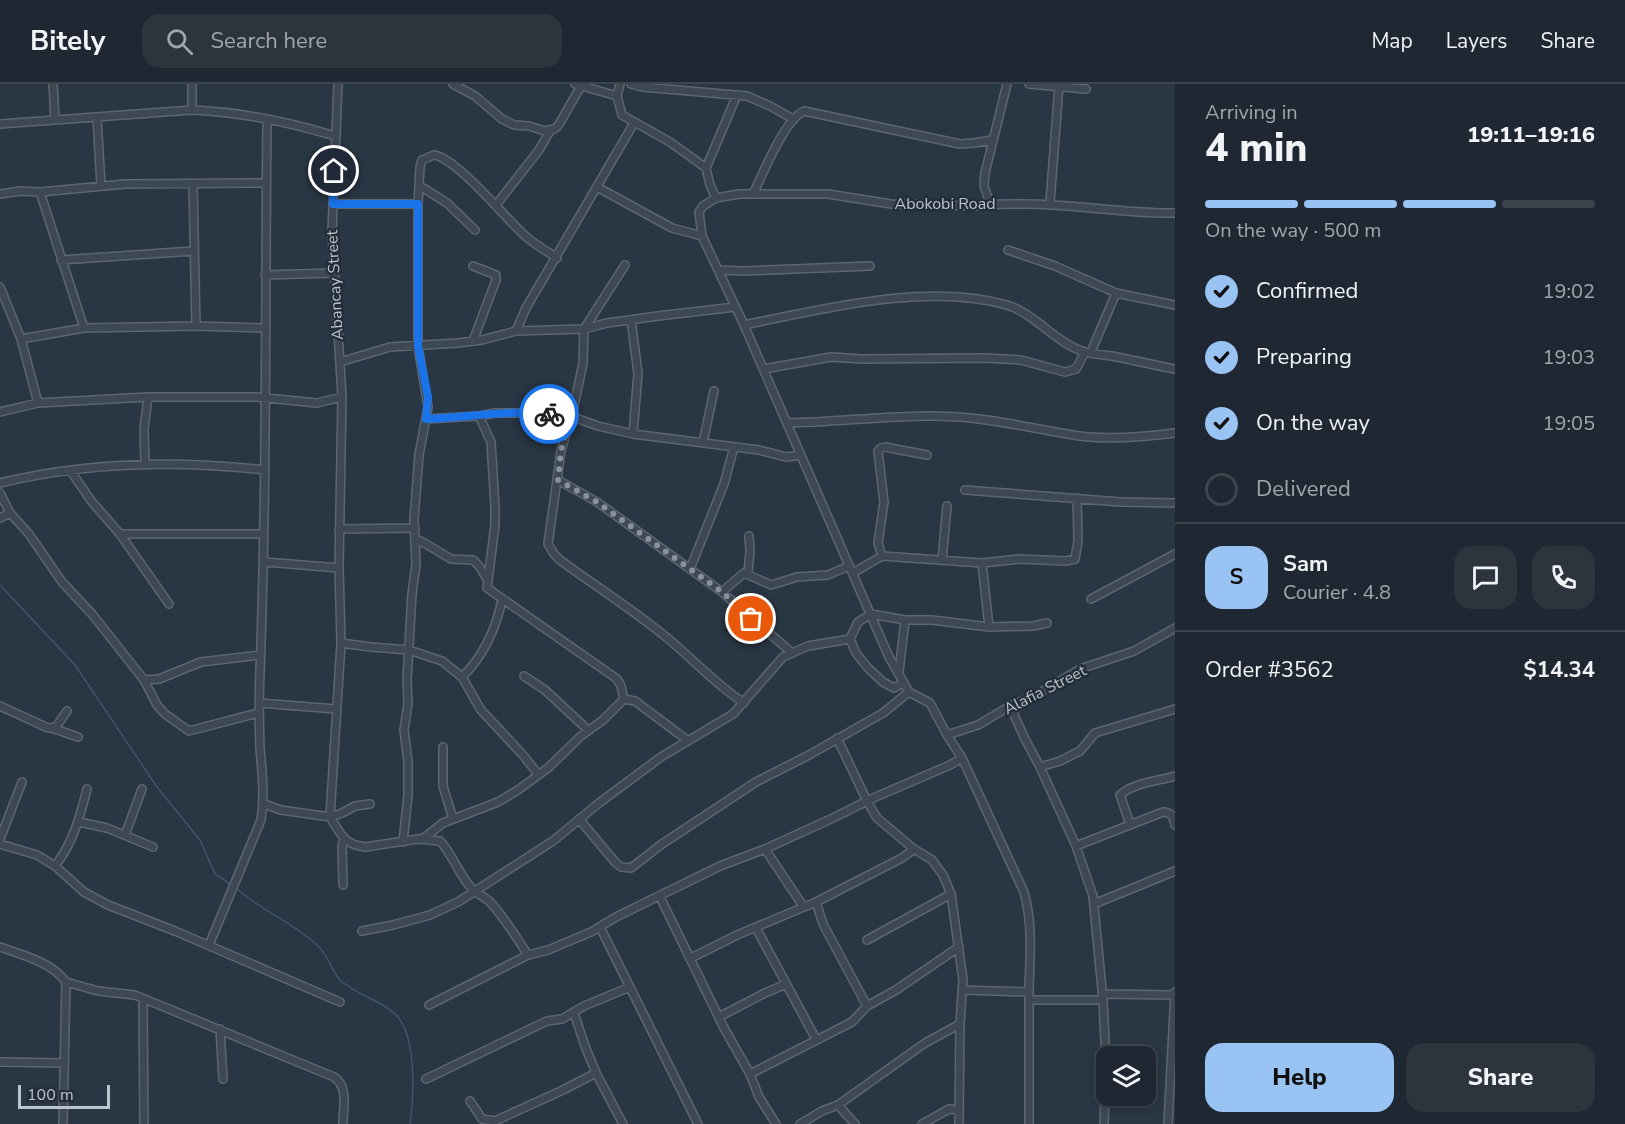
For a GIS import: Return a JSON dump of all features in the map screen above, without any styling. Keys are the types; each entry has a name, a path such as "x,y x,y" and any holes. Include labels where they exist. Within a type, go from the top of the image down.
{"street":[{"path":"53,84 55,119"},
{"path":"192,84 192,110"},
{"name":"Abancay Street","path":"330,817 340,642 339,529 342,397 333,273 333,204 338,84"},
{"path":"453,84 475,96 509,123 552,130"},
{"path":"620,84 617,96 622,115 670,142 706,168"},
{"path":"631,84 642,87 737,95 762,101 793,119"},
{"path":"990,204 984,180 1007,84"},
{"path":"1029,84 1086,89"},
{"path":"496,205 539,150 578,85 617,96"},
{"path":"1050,203 1059,85"},
{"path":"737,95 706,168 716,198 703,206 699,212 702,236 764,369 889,657 909,692 930,703 946,735 962,758 1024,892 1029,909 1031,937 1029,1124"},
{"path":"0,124 192,110 222,111 267,118 335,136"},
{"path":"753,194 793,119 799,113 808,110 960,144 992,140"},
{"path":"97,117 101,186"},
{"path":"209,945 261,820 264,804 258,713 265,562 267,118"},
{"path":"516,332 526,308 634,123"},
{"path":"403,842 409,783 404,730 408,704 412,594 416,564 417,466 428,397 418,346 418,204 422,160 430,155 446,159 528,238 557,258"},
{"path":"0,194 20,190 40,192 125,183 266,183"},
{"path":"193,184 196,326"},
{"path":"420,186 447,203 475,230"},
{"path":"597,187 672,228 702,236"},
{"path":"40,192 84,328"},
{"name":"Abokobi Road","path":"716,198 753,194 828,194 891,204 979,206 1050,203 1151,213 1175,213"},
{"path":"333,204 418,204"},
{"path":"1008,250 1034,258 1116,293 1175,305"},
{"path":"61,260 194,251"},
{"path":"625,265 584,329 583,363 561,451 548,544 554,554 595,586 641,617 676,645 712,680 744,703"},
{"path":"473,266 492,272 496,275 496,280 473,341"},
{"path":"719,270 870,266"},
{"path":"265,275 333,273"},
{"path":"0,288 21,339 38,403"},
{"path":"764,369 831,357 862,359 968,357 1021,360 1065,372 1076,369 1088,352 1116,293"},
{"path":"744,325 789,315 885,300 924,296 958,296 1014,308 1028,315 1057,337 1088,352 1175,369"},
{"path":"340,362 390,348 473,341 516,332 584,329 631,320 735,307"},
{"path":"631,320 638,373 633,434"},
{"path":"21,339 84,328 196,326 265,328"},
{"path":"703,442 714,391"},
{"path":"145,463 144,429 148,397"},
{"path":"0,412 38,403 148,397 267,398 317,404 342,397"},
{"path":"426,419 495,413 539,413 570,416 598,426 633,434 759,450 786,457 801,455"},
{"path":"479,416 491,442 495,507 487,588 617,679 624,699"},
{"path":"787,423 949,417 980,419 1084,436 1142,437 1175,433"},
{"path":"690,569 724,484 734,447"},
{"path":"882,556 878,543 884,501 878,451 885,447 927,455"},
{"path":"0,483 27,476 69,470 145,463 228,466 265,470"},
{"path":"69,470 92,502 120,534 169,604"},
{"path":"558,480 597,502 722,592 791,652"},
{"path":"965,490 1121,502 1175,503"},
{"path":"0,494 10,513 29,534 62,582 92,614 144,680 157,705 165,714 189,732 258,713"},
{"path":"853,573 882,556 982,563 1019,559 1069,561 1075,559 1078,541 1077,498"},
{"path":"942,560 947,506"},
{"path":"0,518 10,513"},
{"path":"339,529 415,528"},
{"path":"120,534 264,534"},
{"path":"748,573 749,536"},
{"path":"416,539 451,559 473,560 487,579"},
{"path":"1091,599 1175,554"},
{"path":"265,562 339,568"},
{"path":"982,563 988,627"},
{"path":"722,592 744,573 771,585 797,577 828,575 849,566"},
{"path":"462,677 474,666 498,621 502,599"},
{"path":"903,683 894,688 882,682 856,652 850,639 858,622 871,614 905,621 932,620 988,627 1033,626 1047,623"},
{"path":"899,673 905,621"},
{"name":"Alafia Street","path":"946,735 978,725 1010,706 1033,697 1080,669 1134,651 1175,628"},
{"path":"362,931 430,915 458,902 553,841 661,757 733,714 779,661 791,652 821,643 850,639"},
{"path":"340,642 409,650 442,661 462,677 481,710 538,774"},
{"path":"144,680 159,679 201,662 261,655"},
{"path":"524,676 545,690 588,730"},
{"path":"579,819 615,862 621,867 631,868 662,844 756,782 883,713 909,692"},
{"path":"624,699 635,701 687,740"},
{"path":"418,839 453,819 498,802 548,768 624,699"},
{"path":"259,703 336,709"},
{"path":"0,706 40,726 78,737"},
{"path":"1010,706 1076,846 1094,904 1105,1046"},
{"path":"1040,767 1060,761 1080,751 1095,733 1175,709"},
{"path":"52,728 56,727 67,711"},
{"path":"837,738 877,818 914,849 932,860 943,875 951,894 962,968 959,1124"},
{"path":"443,747 443,786 453,819"},
{"path":"429,1005 528,955 548,950 600,927 720,866 765,849 962,758"},
{"path":"1130,824 1120,795 1129,788 1175,776"},
{"path":"0,839 22,782"},
{"path":"56,866 65,854 79,822 87,789"},
{"path":"125,835 142,789"},
{"path":"264,804 281,810 330,817 355,806 370,804"},
{"path":"1076,846 1163,812 1173,816 1175,825"},
{"path":"330,817 344,839 351,844 365,847 418,839 440,841 452,855 474,891 487,899 512,928 528,955"},
{"path":"79,822 107,828 153,847"},
{"path":"343,885 342,846 344,839"},
{"path":"0,844 37,855 56,866 84,892 108,905 209,945 340,1002"},
{"path":"765,849 803,906"},
{"path":"691,958 720,943 816,902 902,858 914,849"},
{"path":"1094,904 1175,871"},
{"path":"867,940 951,894"},
{"path":"660,897 750,1074 759,1097 776,1124"},
{"path":"816,902 823,924 867,1006"},
{"path":"600,927 698,1124"},
{"path":"756,928 816,1039"},
{"path":"0,947 49,967 60,974 66,982 98,991 135,995 309,1065 341,1081 344,1088 343,1124"},
{"path":"750,1074 852,1022 867,1006 896,990 958,947"},
{"path":"63,1124 66,982"},
{"path":"719,1017 786,984"},
{"path":"426,1079 547,1021 562,1019 584,1006 630,987"},
{"path":"962,990 1029,996 1103,997 1175,993 1168,1124"},
{"path":"143,999 144,1124"},
{"path":"574,1013 596,1073 623,1124"},
{"path":"801,1124 822,1111 838,1105 925,1042 960,1024"},
{"path":"220,1029 223,1079"},
{"path":"0,1062 63,1063"},
{"path":"470,1101 482,1119 495,1121 596,1073"},
{"path":"838,1105 855,1124"},
{"path":"1104,1124 1105,1106"},
{"path":"922,1124 949,1109 959,1110"}],"waterway":[{"path":"0,585 75,665 157,787 200,840 215,874 232,885"},
{"path":"236,888 308,938 321,950 340,980 353,990 382,1004 402,1023 407,1036 412,1066 410,1124"}],"way so far":[{"path":"549,414 570,416 559,461 558,480 597,502 722,592 751,619"}],"route":[{"path":"334,171 333,204 418,204 418,346 428,397 426,419 495,413 549,414"}]}
